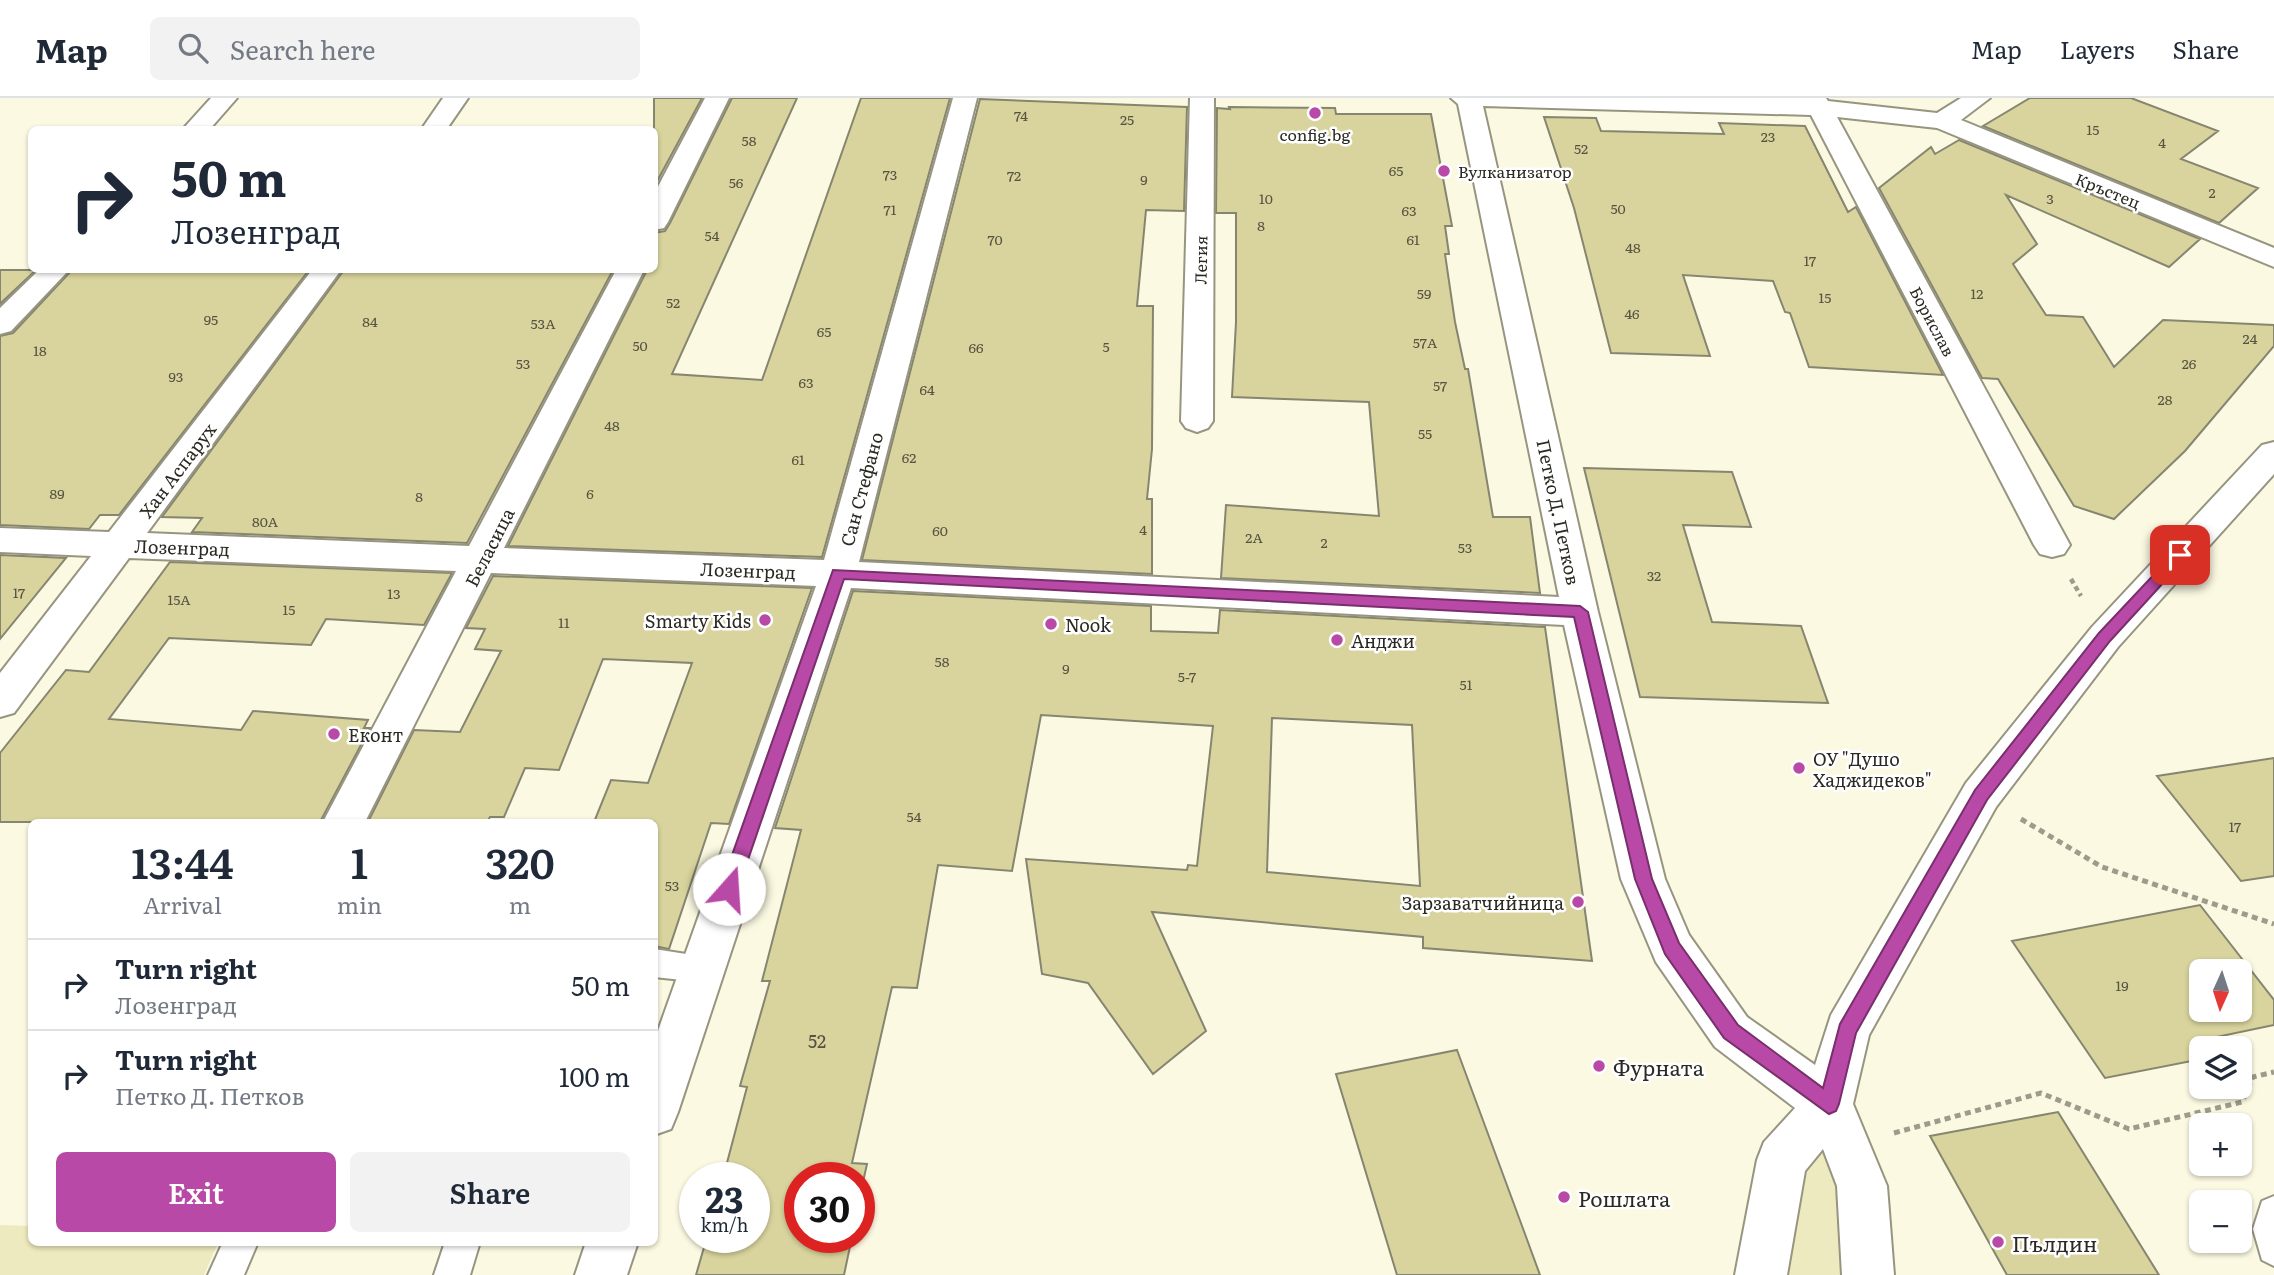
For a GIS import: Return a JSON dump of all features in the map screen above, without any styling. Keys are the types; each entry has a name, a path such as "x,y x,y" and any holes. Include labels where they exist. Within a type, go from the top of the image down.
{"street":[{"path":"198,126 225,98"},
{"path":"436,126 456,98"},
{"path":"658,214 718,98"},
{"name":"Сан Стефано","path":"658,1100 838,574 965,98"},
{"name":"Легия","path":"1197,421 1202,98"},
{"name":"Кръстец","path":"1462,98 1817,103 1942,121 2274,258"},
{"name":"Петко Д. Петков","path":"1469,98 1580,612 1643,879 1672,948 1731,1032 1837,1125"},
{"path":"1942,121 1978,98"},
{"name":"Борислав","path":"1817,103 2052,545"},
{"path":"0,325 52,273"},
{"name":"Хан Аспарух","path":"0,702 325,273"},
{"name":"Беласица","path":"346,819 483,559 628,273"},
{"path":"1868,1275 1862,1186 1837,1125 1847,1030 1981,795 2105,637 2274,453"},
{"name":"Лозенград","path":"0,540 838,574 1580,612"},
{"path":"1761,1275 1782,1160 1837,1125"},
{"path":"601,1275 611,1246"}],"lane":[{"path":"658,963 701,968"},
{"path":"2274,1213 2270,1229 2274,1248"},
{"path":"226,1275 239,1246"},
{"path":"452,1275 462,1246"}],"path":[{"path":"2052,545 2105,637"},
{"path":"1981,795 2102,867 2274,924"},
{"path":"1837,1125 2041,1093 2129,1129 2242,1102 2253,1077 2274,1072"}],"shaded area":[{"path":"1825,1141 1842,1185 1848,1275 1788,1275 1803,1173"},
{"path":"0,1225 28,1226 28,1246 217,1246 204,1275 0,1275"}],"building":[{"path":"654,98 702,98 658,180 658,126 654,126"},
{"path":"732,98 797,98 672,374 762,380 861,98 950,98 822,557 508,546 645,273 658,273 658,232 665,231"},
{"path":"2030,98 2131,98 2218,131 2181,159 2258,188 2219,223 1983,126"},
{"path":"980,99 1187,107 1184,211 1146,210 1137,306 1153,306 1152,449 1147,499 1152,499 1152,574 862,560"},
{"path":"1229,107 1335,108 1336,114 1431,114 1452,226 1445,226 1449,254 1445,254 1455,322 1465,369 1468,369 1493,517 1530,517 1540,593 1221,578 1226,505 1379,516 1369,402 1232,397 1236,322 1236,213 1216,213 1217,108 1230,109"},
{"path":"1544,117 1596,118 1601,131 1724,134 1719,123 1805,126 1848,212 1856,207 1943,375 1809,367 1790,313 1785,312 1773,281 1683,275 1710,356 1611,353 1574,208"},
{"path":"1959,140 2200,239 2169,267 2006,195 2037,244 2013,264 2046,315 2083,317 2114,367 2163,320 2274,325 2274,346 2185,451 2114,519 2074,506 1998,379 1982,378 1879,188 1931,147 1935,154"},
{"path":"0,270 28,270 28,273 33,273 0,304"},
{"path":"69,273 307,273 119,515 100,515 89,529 0,525 0,336 13,333"},
{"path":"342,273 611,273 467,543 192,532 202,518 162,517"},
{"name":"ОУ \"Душо Хаджидеков\"","path":"1584,468 1732,472 1751,527 1683,525 1712,622 1801,626 1828,703 1640,697"},
{"path":"0,555 66,558 0,639"},
{"path":"170,562 452,573 424,625 326,619 311,645 169,638 109,719 241,730 253,711 368,720 364,728 370,728 322,819 28,819 28,822 0,822 0,753 66,670 89,672"},
{"path":"493,576 812,588 729,824 711,823 669,949 658,947 658,819 595,819 611,780 648,783 692,663 603,659 559,770 525,768 504,817 370,819 414,730 460,732 501,651 475,649 485,629 466,628"},
{"path":"853,591 1151,606 1151,631 1218,633 1220,610 1545,627 1592,961 1423,948 1423,937 1152,912 1206,1031 1153,1074 1088,983 1042,974 1026,859 1187,870 1188,865 1197,866 1213,726 1041,715 1012,871 938,865 917,988 892,987 852,1162 784,1162 784,1253 849,1253 844,1275 696,1275 702,1253 770,1253 770,1162 727,1162 747,1087 740,1086 770,981 762,981 801,830 775,828","holes":["1272,718 1412,725 1420,886 1267,872"]},
{"path":"2274,758 2274,876 2241,881 2157,776"},
{"path":"2200,905 2242,959 2189,959 2189,1022 2252,1022 2252,972 2274,1000 2274,1025 2221,1036 2189,1036 2189,1062 2105,1078 2012,941"},
{"path":"1457,1050 1540,1275 1397,1275 1336,1074"},
{"path":"2058,1112 2159,1275 2007,1275 1930,1136"}],"place":[{"name":"config.bg","path":"1315,113"},
{"name":"Вулканизатор","path":"1444,171"},
{"name":"Smarty Kids","path":"765,620"},
{"name":"Nook","path":"1051,624"},
{"name":"Анджи","path":"1337,640"},
{"name":"Еконт","path":"334,734"},
{"name":"ОУ \"Душо Хаджидеков\"","path":"1799,768"},
{"name":"Зарзаватчийница","path":"1578,902"},
{"name":"Фурната","path":"1599,1066"},
{"name":"Рошлата","path":"1564,1197"},
{"name":"Пълдин","path":"1998,1242"}],"route":[{"path":"729,889 838,574 1580,612 1643,879 1672,948 1731,1032 1829,1104 1847,1030 1981,795 2105,637 2180,555"}]}
